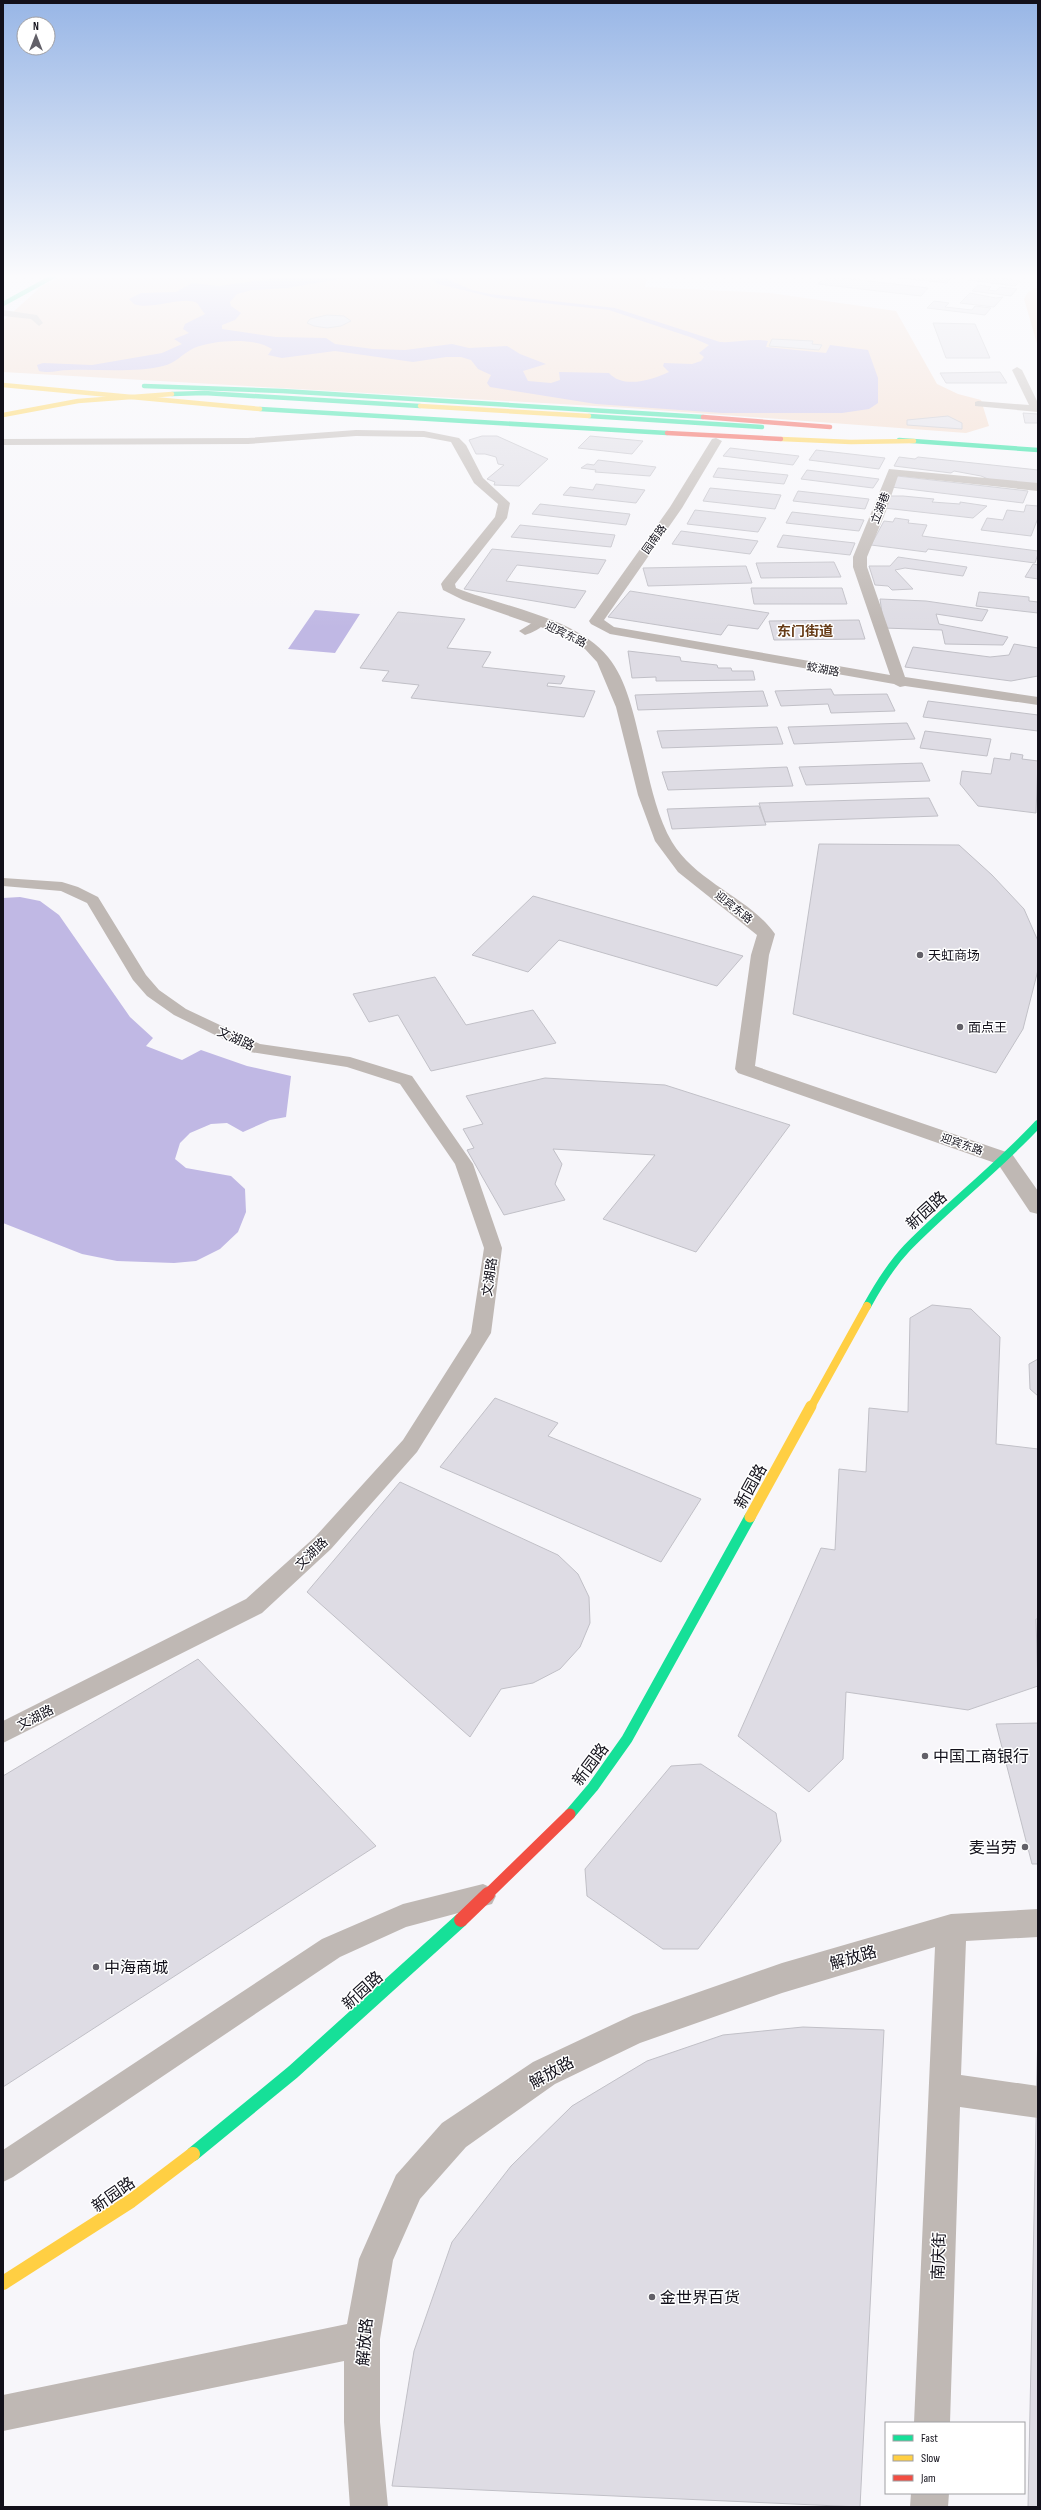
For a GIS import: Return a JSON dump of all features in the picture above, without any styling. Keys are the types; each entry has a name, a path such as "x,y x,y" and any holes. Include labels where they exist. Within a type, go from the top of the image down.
{"main road":[{"path":"105,393 206,406 352,415 761,429 840,427"},
{"path":"3,415 62,402 113,396 200,393"},
{"path":"206,393 914,439 1038,450"},
{"path":"319,393 761,429"},
{"path":"3,421 99,403 189,398 761,429"},
{"path":"876,431 914,439 1038,444"},
{"name":"新园路","path":"3,2283 131,2201 199,2149 293,2072 489,1895 548,1837 593,1787 627,1739 880,1283 906,1249 1005,1159 1038,1124"}],"street":[{"name":"迎宾东路","path":"3,442 248,442 356,433 399,432 424,434 455,440 467,454 478,480 504,503 501,518 448,584 450,590 567,633 591,647 605,660 615,678 637,764 663,841 683,868 750,918 766,934 760,955 744,1069 1005,1159"},
{"name":"园南路","path":"610,630 596,621 676,508 716,441"},
{"name":"立湖巷","path":"900,683 860,562 860,557 880,511 893,472 1038,487"},
{"name":"蛟湖路","path":"610,630 900,683 1038,701"},
{"path":"1005,1159 1038,1207"},
{"name":"解放路","path":"369,2507 362,2422 362,2339 376,2259 408,2187 454,2135 544,2072 633,2030 782,1978 950,1928 1038,1923"},
{"name":"南庆街","path":"944,2088 950,1928"},
{"name":"南庆街","path":"932,2422 947,2007"},
{"path":"944,2088 1036,2102"},
{"path":"3,2413 362,2339"},
{"path":"929,2507 930,2494"}],"lane":[{"path":"1029,393 1037,409"},
{"path":"978,404 1037,409"},
{"path":"525,631 540,622"},
{"name":"文湖路","path":"3,882 48,884 83,892 93,900 139,976 153,993 180,1012 256,1048 350,1062 406,1080 464,1164 493,1248 481,1333 410,1446 323,1543 254,1606 3,1733"},
{"path":"3,2167 332,1948 403,1916 489,1895"}],"shaded area":[{"path":"370,393 956,393 981,400 989,426 966,433 629,408"},
{"path":"528,393 878,393 878,403 869,409 842,413 722,413 596,404"},
{"path":"315,610 360,614 335,653 288,649"},
{"path":"20,897 40,901 59,915 130,1017 153,1038 146,1046 182,1060 201,1050 247,1066 291,1076 286,1117 270,1120 243,1132 227,1123 211,1124 190,1133 180,1143 175,1159 186,1168 231,1176 245,1189 246,1212 238,1232 220,1249 196,1261 174,1263 117,1261 82,1254 3,1223 3,898"}],"building":[{"path":"1023,413 1038,414 1038,423 1025,423"},
{"path":"948,416 962,423 962,429 907,425 907,420"},
{"path":"482,436 497,436 548,459 519,486 494,485 495,482 487,479 504,465 498,464 496,457 485,454 476,454 469,440"},
{"path":"590,436 643,441 632,454 578,448"},
{"path":"730,448 799,456 793,465 723,456"},
{"path":"816,450 885,458 879,469 809,460"},
{"path":"899,457 915,459 918,457 1038,470 1038,485 993,481 981,476 954,471 951,473 894,466"},
{"path":"598,460 656,467 650,476 595,472 596,470 581,468 587,464 594,465"},
{"path":"718,468 788,475 784,484 713,477"},
{"path":"807,470 879,479 873,488 801,479"},
{"path":"897,476 1028,491 1023,503 891,487"},
{"path":"596,484 645,490 636,503 563,495 570,487 593,490"},
{"path":"710,488 781,495 775,509 703,501"},
{"path":"798,491 869,499 865,509 793,501"},
{"path":"888,496 934,499 932,502 960,504 960,502 987,506 973,518 884,508"},
{"path":"540,504 630,514 626,525 532,514"},
{"path":"1026,505 1038,506 1038,518 1031,536 981,530 987,518 1003,520 1007,510 1024,512"},
{"path":"695,510 766,518 758,532 687,524"},
{"path":"792,512 864,520 859,531 786,523"},
{"path":"895,518 909,520 908,523 927,525 922,536 1038,551 1038,554 1035,563 928,549 926,552 871,545 884,521 893,522"},
{"path":"520,525 615,535 611,547 511,537"},
{"path":"681,531 758,541 750,554 672,544"},
{"path":"783,535 855,543 850,555 777,547"},
{"path":"492,549 606,560 598,574 517,565 506,581 586,591 575,608 464,589"},
{"path":"898,557 967,567 963,576 905,568 895,570 913,589 892,590 888,586 875,585 869,566 890,566"},
{"path":"834,562 841,577 761,578 756,563"},
{"path":"1033,564 1038,565 1038,579 1025,577"},
{"path":"746,566 752,583 648,586 643,568"},
{"path":"751,588 842,588 847,604 754,604"},
{"path":"630,591 769,613 758,629 728,625 721,635 608,617"},
{"path":"979,592 1029,597 1029,601 1038,602 1038,613 976,606"},
{"path":"880,599 926,601 988,610 982,621 936,614 939,624 1008,637 1003,645 945,644 942,630 884,628"},
{"path":"398,612 465,619 447,648 491,652 482,667 565,676 561,684 548,683 547,686 595,691 584,717 411,698 419,685 382,681 389,671 360,668"},
{"path":"859,620 865,639 774,640 769,621"},
{"path":"1014,644 1038,648 1038,676 1011,681 905,667 913,647 990,657 1009,655"},
{"path":"628,651 680,657 681,661 717,665 718,668 731,668 732,671 753,671 755,680 656,681 656,677 632,678"},
{"path":"831,689 834,695 887,694 895,711 831,713 828,704 781,706 775,691"},
{"path":"763,691 768,706 638,710 635,695"},
{"path":"928,701 1038,715 1038,731 923,717"},
{"path":"907,723 915,739 794,744 788,727"},
{"path":"777,727 783,744 662,748 657,731"},
{"path":"925,731 991,739 987,756 920,748"},
{"path":"1011,753 1023,755 1022,759 1038,761 1036,813 978,806 960,784 962,771 991,774 994,758 1010,760"},
{"path":"922,763 930,781 806,785 799,767"},
{"path":"787,767 793,786 668,790 662,772"},
{"path":"929,798 938,816 765,822 759,803"},
{"path":"759,806 766,825 672,829 667,809"},
{"name":"天虹商场","path":"819,844 959,845 992,875 1024,909 1038,941 1038,970 1023,1029 996,1073 793,1014"},
{"path":"533,896 743,956 717,986 559,940 528,972 472,955"},
{"path":"435,977 466,1025 533,1010 556,1043 431,1071 398,1015 369,1022 353,994"},
{"path":"545,1078 665,1085 790,1125 696,1252 603,1219 655,1155 553,1149 562,1164 555,1184 565,1200 504,1215 467,1150 474,1148 463,1129 483,1124 466,1096"},
{"path":"932,1305 971,1309 1000,1337 996,1444 1038,1449 1038,1619 1036,1619 1038,1686 968,1710 846,1692 843,1759 809,1792 738,1736 821,1548 835,1550 839,1469 866,1472 869,1408 908,1412 910,1318"},
{"path":"1038,1359 1038,1396 1030,1389 1029,1364"},
{"path":"495,1398 558,1423 548,1436 701,1499 661,1562 440,1467"},
{"path":"400,1482 558,1555 578,1574 589,1597 590,1623 580,1647 560,1669 533,1683 501,1689 470,1737 307,1592"},
{"name":"中海商城","path":"198,1659 376,1846 3,2087 3,1776"},
{"path":"1038,1723 1038,1864 1032,1864 996,1724"},
{"path":"701,1764 776,1813 781,1841 698,1949 663,1949 587,1896 585,1869 671,1766"},
{"path":"1038,2025 1038,2507 1028,2507"},
{"name":"金世界百货","path":"803,2027 884,2030 860,2507 392,2486 414,2351 452,2242 511,2166 572,2106 647,2061 723,2035"}],"traffic: fast":[{"path":"172,394 200,393"},
{"path":"206,393 420,406"},
{"path":"317,393 703,417"},
{"path":"260,409 667,433"},
{"path":"589,416 762,427"},
{"path":"899,440 1038,450"},
{"path":"867,1306 880,1283 906,1249 1005,1159 1038,1124"},
{"path":"570,1814 593,1787 627,1739 750,1517"},
{"path":"193,2154 293,2072 461,1920"}],"traffic: slow":[{"path":"105,393 260,409"},
{"path":"3,415 78,401 172,394"},
{"path":"420,406 589,416"},
{"path":"781,439 851,442 914,441"},
{"path":"750,1517 867,1306"},
{"path":"3,2283 131,2201 193,2154"}],"traffic: jam":[{"path":"703,417 830,427"},
{"path":"667,433 781,439"},
{"path":"461,1920 549,1837 570,1814"}],"place":[{"name":"天虹商场","path":"920,955"},
{"name":"面点王","path":"960,1027"},
{"name":"中国工商银行","path":"925,1756"},
{"name":"麦当劳","path":"1025,1847"},
{"name":"中海商城","path":"96,1967"},
{"name":"金世界百货","path":"652,2297"}],"district":[{"name":"东门街道","path":"805,631"}]}
